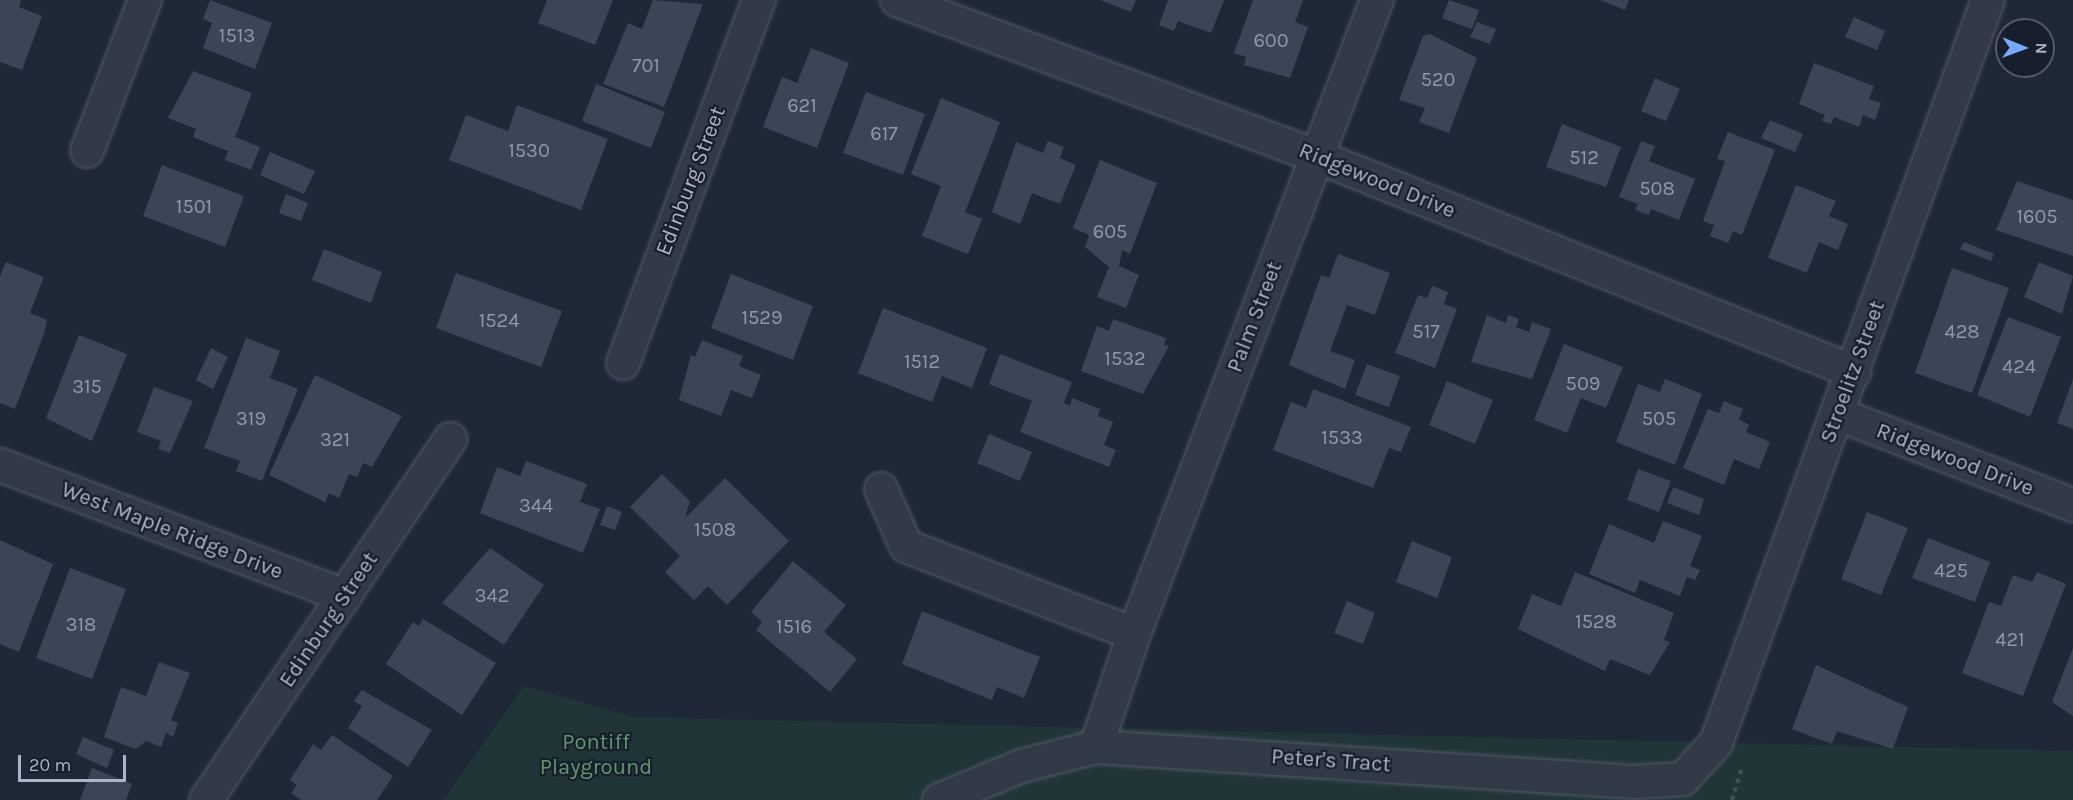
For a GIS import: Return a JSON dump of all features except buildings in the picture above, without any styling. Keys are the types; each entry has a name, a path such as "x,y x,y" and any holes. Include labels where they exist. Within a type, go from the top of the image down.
{"street":[{"path":"87,151 145,0"},
{"name":"Edinburg Street","path":"623,363 759,0"},
{"name":"Ridgewood Drive","path":"897,0 1316,156 1854,372"},
{"name":"Palm Street","path":"1096,747 1134,634 1377,0"},
{"name":"Stroelitz Street","path":"1716,743 1854,372 1988,0"},
{"name":"Ridgewood Drive","path":"1838,414 2073,505"},
{"name":"Edinburg Street","path":"207,800 450,439"},
{"name":"West Maple Ridge Drive","path":"0,465 345,596"},
{"path":"881,489 906,546 1134,634"},
{"name":"Peter's Tract","path":"939,800 1020,766 1096,747 1664,783 1683,779 1716,743"}],"green space":[{"name":"Pontiff Playground","path":"524,686 633,717 2073,751 2073,800 443,800"}]}
